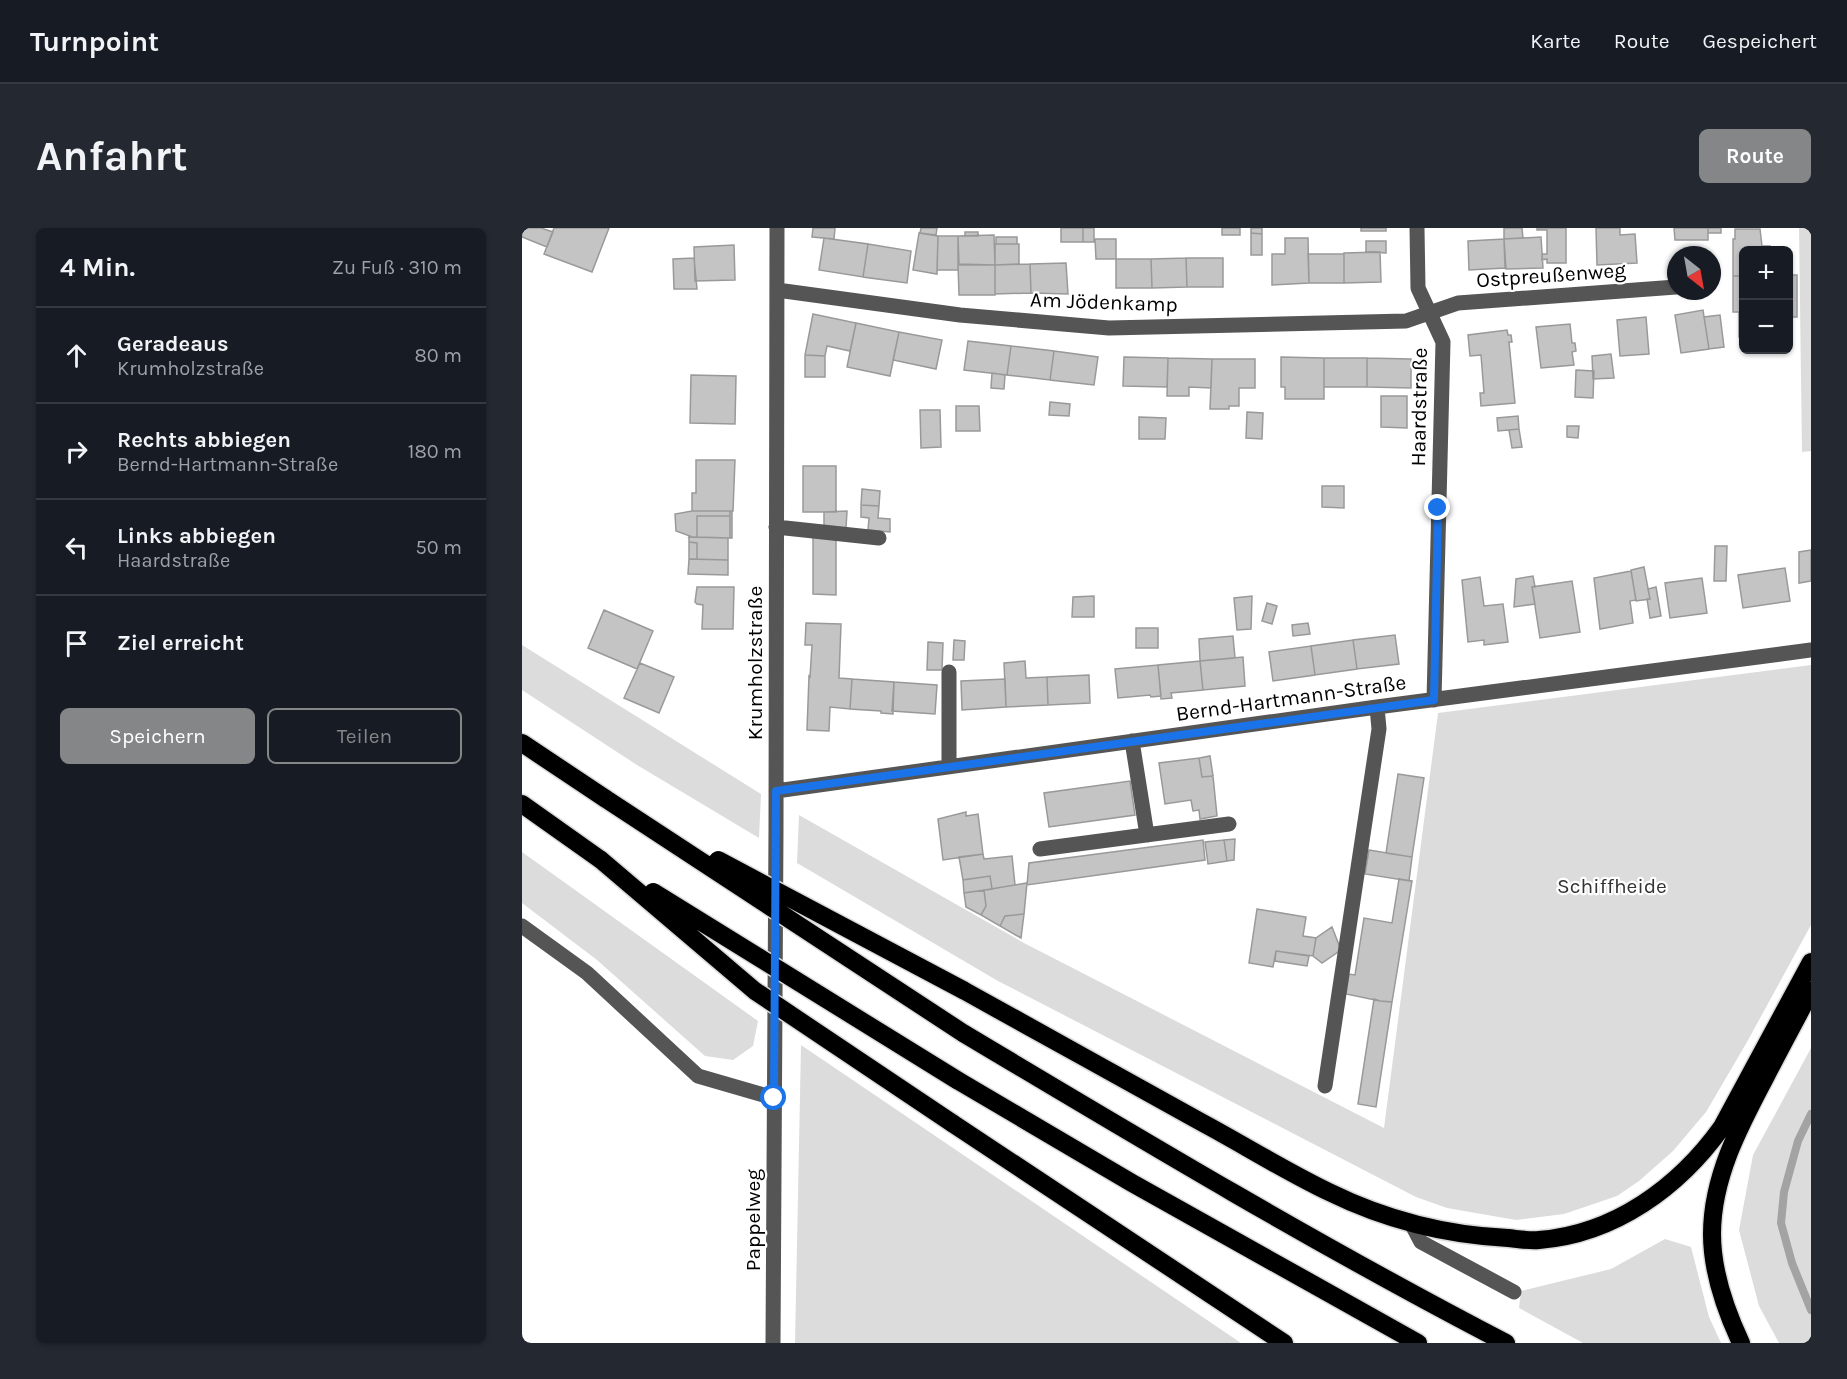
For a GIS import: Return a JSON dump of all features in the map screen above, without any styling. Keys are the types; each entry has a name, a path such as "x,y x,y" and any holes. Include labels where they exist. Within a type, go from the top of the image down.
{"highway":[{"path":"522,743 963,1033 1148,1144 1310,1237 1506,1343"},
{"path":"606,799 963,990 1329,1192 1411,1222 1474,1236 1538,1240 1595,1228 1648,1202 1669,1186 1707,1149 1722,1127 1811,962"},
{"path":"522,804 601,860 957,1080 1132,1183 1418,1343"},
{"path":"601,860 755,991 1284,1343"},
{"path":"1741,1343 1728,1315 1714,1260 1712,1233 1715,1201 1725,1162 1742,1121 1811,991"}],"street":[{"name":"Krumholzstraße","path":"774,1098 777,228"},
{"name":"Haardstraße","path":"1417,228 1418,288 1443,342 1434,700"},
{"name":"Ostpreußenweg","path":"1430,313 1458,303 1667,288"},
{"name":"Am Jödenkamp","path":"777,290 960,315 1109,328 1406,321 1430,313"},
{"path":"776,527 879,538"},
{"name":"Bernd-Hartmann-Straße","path":"776,791 1377,707 1811,650"},
{"path":"949,672 949,767"},
{"path":"1325,1086 1379,729 1377,707"},
{"path":"1132,741 1147,835"},
{"path":"1040,849 1229,824"},
{"path":"522,926 587,974 698,1076 774,1098"},
{"name":"Pappelweg","path":"773,1343 774,1098"},
{"path":"1411,1222 1421,1242 1514,1292"}],"green space":[{"path":"1799,228 1811,228 1811,451 1802,452"},
{"path":"522,645 761,794 759,838 637,765 522,690"},
{"name":"Schiffheide","path":"1811,665 1811,925 1706,1112 1673,1151 1639,1181 1617,1196 1564,1214 1516,1220 1447,1208 1416,1197 998,981 797,863 799,815 1024,943 1384,1128 1438,713"},
{"path":"522,852 758,1021 753,1046 733,1060 705,1056 597,960 522,903"},
{"path":"801,1045 1241,1343 795,1343"},
{"path":"1811,1048 1811,1343 1779,1343 1759,1306 1739,1230 1753,1155"},
{"path":"1665,1239 1691,1247 1709,1317 1721,1343 1583,1343 1519,1308 1521,1291 1611,1269"}],"building":[{"path":"522,228 541,228 553,232 547,247 522,237"},
{"path":"554,228 609,228 592,272 544,254"},
{"path":"813,228 835,228 834,239 812,237"},
{"path":"921,228 937,228 936,235 920,233"},
{"path":"1061,228 1083,228 1083,242 1061,242"},
{"path":"1083,228 1094,228 1094,242 1083,242"},
{"path":"1222,228 1240,228 1240,235 1222,235"},
{"path":"1251,228 1262,228 1262,234 1251,233"},
{"path":"1361,228 1386,228 1386,231 1361,231"},
{"path":"1504,228 1522,228 1523,238 1504,239"},
{"path":"1537,228 1566,228 1566,263 1547,263 1547,259 1542,260 1542,254 1547,254 1547,230 1537,230"},
{"path":"1596,228 1620,228 1620,235 1635,234 1637,263 1597,265"},
{"path":"1674,228 1708,228 1708,240 1675,240"},
{"path":"1708,228 1721,228 1721,233 1708,233"},
{"path":"1735,229 1760,229 1762,246 1739,246 1739,276 1733,276 1733,239 1735,239"},
{"path":"965,232 978,232 978,236 965,236"},
{"path":"919,233 938,236 937,274 913,270"},
{"path":"1251,233 1262,234 1262,255 1251,255"},
{"path":"994,235 995,265 959,265 958,236"},
{"path":"938,236 958,236 958,270 937,270"},
{"path":"996,237 1017,237 1017,244 996,244"},
{"path":"1541,237 1543,268 1506,269 1504,239"},
{"path":"824,238 868,244 863,277 819,270"},
{"path":"1285,238 1308,238 1309,283 1272,285 1272,254 1285,254"},
{"path":"1095,239 1116,239 1116,259 1096,259"},
{"path":"1504,239 1505,268 1469,270 1468,241"},
{"path":"1366,241 1386,241 1386,253 1366,252"},
{"path":"868,244 911,251 907,283 863,277"},
{"path":"995,244 1019,244 1019,264 995,265"},
{"path":"734,245 735,280 695,281 694,247"},
{"path":"1380,252 1381,282 1344,283 1344,253"},
{"path":"1308,254 1344,254 1344,283 1309,283"},
{"path":"694,258 697,289 674,289 673,259"},
{"path":"1186,258 1187,287 1152,288 1151,259"},
{"path":"1186,258 1223,258 1223,287 1187,287"},
{"path":"1116,259 1151,259 1152,288 1116,288"},
{"path":"1066,263 1068,294 1031,293 1030,264"},
{"path":"958,264 995,265 995,295 959,295"},
{"path":"1030,264 1031,293 995,294 995,265"},
{"path":"1793,275 1797,275 1797,317 1793,317"},
{"path":"1733,276 1739,276 1739,312 1733,312"},
{"path":"1703,310 1709,349 1681,353 1675,315"},
{"path":"813,314 856,323 850,351 827,346 825,356 805,355"},
{"path":"1720,315 1724,347 1709,349 1704,317"},
{"path":"1646,317 1649,354 1620,356 1617,320"},
{"path":"856,323 899,332 890,376 847,367"},
{"path":"1570,324 1572,343 1575,343 1576,351 1572,352 1574,365 1541,368 1536,327"},
{"path":"1507,330 1512,342 1509,342 1515,403 1481,406 1480,393 1484,393 1481,355 1470,356 1468,335"},
{"path":"899,332 942,340 936,369 893,360"},
{"path":"968,341 1011,346 1007,375 964,370"},
{"path":"1011,346 1054,351 1050,380 1007,375"},
{"path":"1054,351 1098,357 1094,385 1050,380"},
{"path":"1611,354 1614,378 1593,379 1592,356"},
{"path":"805,355 825,356 825,377 805,377"},
{"path":"1124,357 1168,358 1167,387 1123,386"},
{"path":"1281,357 1324,358 1324,399 1285,399 1285,387 1281,387"},
{"path":"1168,358 1212,359 1211,388 1189,387 1189,396 1167,396"},
{"path":"1324,358 1367,358 1367,387 1324,387"},
{"path":"1367,358 1411,359 1411,388 1367,387"},
{"path":"1212,359 1255,359 1255,388 1239,388 1239,406 1229,406 1229,409 1210,409"},
{"path":"1576,370 1594,371 1593,398 1575,397"},
{"path":"992,373 1005,375 1004,389 991,388"},
{"path":"691,375 736,376 735,424 690,423"},
{"path":"1381,396 1407,396 1407,428 1381,427"},
{"path":"1050,402 1070,404 1069,416 1049,415"},
{"path":"956,406 979,406 980,431 956,431"},
{"path":"920,410 940,410 941,447 921,448"},
{"path":"1247,412 1263,413 1262,439 1246,438"},
{"path":"1518,416 1519,429 1498,431 1497,418"},
{"path":"1139,417 1166,418 1165,439 1139,439"},
{"path":"1567,426 1579,426 1578,438 1567,437"},
{"path":"1519,429 1522,447 1512,448 1509,430"},
{"path":"696,460 735,460 733,511 692,511 692,493 696,493"},
{"path":"803,466 836,466 836,512 803,512"},
{"path":"1322,486 1344,486 1344,508 1322,507"},
{"path":"862,489 880,491 879,506 861,505"},
{"path":"861,505 879,506 878,518 890,519 890,532 868,530 869,518 861,517"},
{"path":"692,511 730,511 730,516 697,516 697,537 689,537 676,531 675,514"},
{"path":"730,511 732,511 732,538 730,538"},
{"path":"847,511 846,528 824,528 824,512"},
{"path":"697,516 730,516 730,538 697,537"},
{"path":"689,537 728,538 728,560 689,559 697,559 697,543 689,542"},
{"path":"813,537 836,539 836,595 813,594"},
{"path":"689,542 697,543 697,559 689,559"},
{"path":"1715,546 1727,546 1726,581 1714,581"},
{"path":"1811,550 1811,581 1799,583 1799,552"},
{"path":"689,559 728,560 728,575 688,574"},
{"path":"1644,567 1650,599 1636,601 1631,570"},
{"path":"1785,568 1790,601 1743,608 1738,575"},
{"path":"1631,571 1636,600 1630,601 1633,623 1600,629 1594,578"},
{"path":"1533,576 1535,604 1514,607 1516,579"},
{"path":"1480,577 1484,606 1503,604 1508,642 1484,645 1484,640 1468,642 1462,580"},
{"path":"1702,578 1707,613 1670,618 1665,583"},
{"path":"1572,581 1580,632 1540,638 1532,587"},
{"path":"697,587 734,587 733,629 702,629 703,605 695,602"},
{"path":"1656,587 1661,616 1650,618 1648,589"},
{"path":"1094,596 1094,617 1072,617 1073,597"},
{"path":"1252,596 1251,629 1237,630 1234,598"},
{"path":"1267,603 1277,606 1272,624 1262,621"},
{"path":"604,610 653,631 637,669 588,648"},
{"path":"806,623 841,624 839,678 852,679 850,709 830,707 829,731 807,730 812,645 805,645"},
{"path":"1308,623 1310,634 1293,636 1292,625"},
{"path":"1136,628 1158,628 1158,648 1136,648"},
{"path":"1395,635 1399,664 1357,669 1353,640"},
{"path":"1233,636 1235,658 1200,661 1199,639"},
{"path":"954,640 965,641 964,660 953,660"},
{"path":"1353,640 1357,669 1315,675 1311,646"},
{"path":"928,642 943,643 942,670 927,670"},
{"path":"1311,646 1315,675 1273,681 1269,652"},
{"path":"1243,657 1245,686 1203,690 1200,661"},
{"path":"1025,661 1026,678 1047,677 1048,705 1006,707 1004,663"},
{"path":"1200,661 1203,690 1171,693 1172,698 1161,699 1158,665"},
{"path":"640,663 674,677 659,713 624,698"},
{"path":"1158,665 1161,696 1118,698 1115,669"},
{"path":"1089,675 1090,703 1048,705 1047,677"},
{"path":"852,679 894,682 893,714 850,709"},
{"path":"1005,679 1006,707 962,710 961,681"},
{"path":"894,682 937,685 935,714 892,711"},
{"path":"1210,756 1213,776 1202,777 1199,758"},
{"path":"1199,758 1202,777 1213,776 1217,816 1200,819 1199,810 1193,811 1191,800 1165,804 1159,763"},
{"path":"1398,774 1424,778 1412,857 1386,853"},
{"path":"1130,781 1135,815 1049,827 1044,793"},
{"path":"966,812 966,816 978,814 983,854 943,860 938,819"},
{"path":"1235,839 1234,860 1227,861 1224,840"},
{"path":"1203,840 1205,860 1027,885 1029,863"},
{"path":"1224,840 1227,861 1208,864 1205,842"},
{"path":"1369,850 1412,857 1409,881 1365,874"},
{"path":"983,854 984,859 1012,856 1015,885 992,889 990,876 963,880 959,857"},
{"path":"990,876 992,889 964,893 963,880"},
{"path":"1399,879 1412,881 1392,1002 1346,994 1349,974 1355,975 1364,918 1392,923"},
{"path":"1027,883 1024,914 1005,916 1000,926 981,915 986,906 984,890"},
{"path":"984,890 986,906 981,915 966,907 964,893"},
{"path":"1257,909 1306,917 1303,936 1316,938 1313,956 1276,951 1273,967 1249,963"},
{"path":"1024,914 1021,938 1000,926 1005,916"},
{"path":"1332,927 1341,950 1322,963 1313,956 1316,938"},
{"path":"1276,951 1309,956 1307,966 1275,961"},
{"path":"1374,999 1392,1002 1376,1107 1358,1104"}],"waterway":[{"path":"1811,1114 1798,1141 1784,1192 1781,1223 1792,1263 1811,1310"}],"route":[{"path":"774,1098 776,791 1434,700 1438,508"}]}
